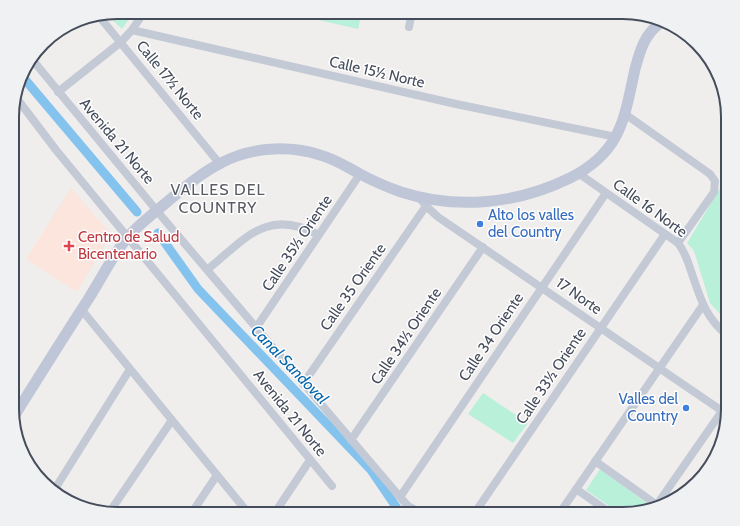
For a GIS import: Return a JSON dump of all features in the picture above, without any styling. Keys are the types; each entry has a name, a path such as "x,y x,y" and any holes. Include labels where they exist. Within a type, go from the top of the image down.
{"street":[{"path":"58,92 121,42 139,19"},
{"path":"409,26 410,19"},
{"name":"Calle 17½ Norte","path":"102,20 219,163"},
{"path":"19,408 128,237 194,180 219,163 250,152 270,149 290,149 322,155 339,162 389,188 418,196 461,202 499,200 543,189 578,174 600,156 612,143 625,114 641,48 647,36 659,25"},
{"name":"Calle 15½ Norte","path":"132,30 448,102 616,137"},
{"name":"Avenida 21 Norte","path":"35,63 303,384 410,507"},
{"name":"Avenida 21 Norte","path":"20,103 56,150 332,486"},
{"path":"625,114 714,178 716,184 713,194 678,243"},
{"name":"Calle 35½ Oriente","path":"256,328 360,174"},
{"name":"Calle 16 Norte","path":"578,174 678,243 684,251 703,305 715,324 721,330"},
{"name":"Calle 34 Oriente","path":"400,497 606,193"},
{"name":"17 Norte","path":"418,196 438,217 721,410"},
{"name":"Calle 35 Oriente","path":"303,384 426,206"},
{"path":"207,270 249,235 266,226 280,224 295,225 319,235"},
{"name":"Calle 33½ Oriente","path":"479,507 665,234"},
{"name":"Calle 34½ Oriente","path":"351,440 483,247"},
{"path":"563,507 703,305"},
{"path":"81,310 243,507"},
{"path":"56,486 130,369"},
{"path":"662,500 720,419"},
{"path":"112,507 172,420"},
{"path":"279,507 310,460"},
{"path":"595,461 653,503"},
{"path":"196,507 217,475"},
{"path":"576,489 602,507"}],"shaded area":[{"name":"Centro de Salud Bicentenario","path":"71,188 111,234 77,292 26,259"}],"green space":[{"path":"111,19 129,19 122,29"},
{"path":"314,19 360,19 358,29"},
{"path":"721,187 721,315 710,303 694,251 687,243"},
{"path":"483,393 528,423 513,443 468,414"},
{"path":"600,469 648,504 611,507 586,490"}],"waterway":[{"name":"Canal Sandoval","path":"26,81 137,212"},
{"name":"Canal Sandoval","path":"158,233 198,289 371,470 396,507"}],"place":[{"name":"Alto los valles del Country","path":"480,224"},
{"name":"Centro de Salud Bicentenario","path":"69,246"},
{"name":"Valles del Country","path":"686,408"}],"district":[{"name":"VALLES DEL COUNTRY","path":"218,198"}]}
